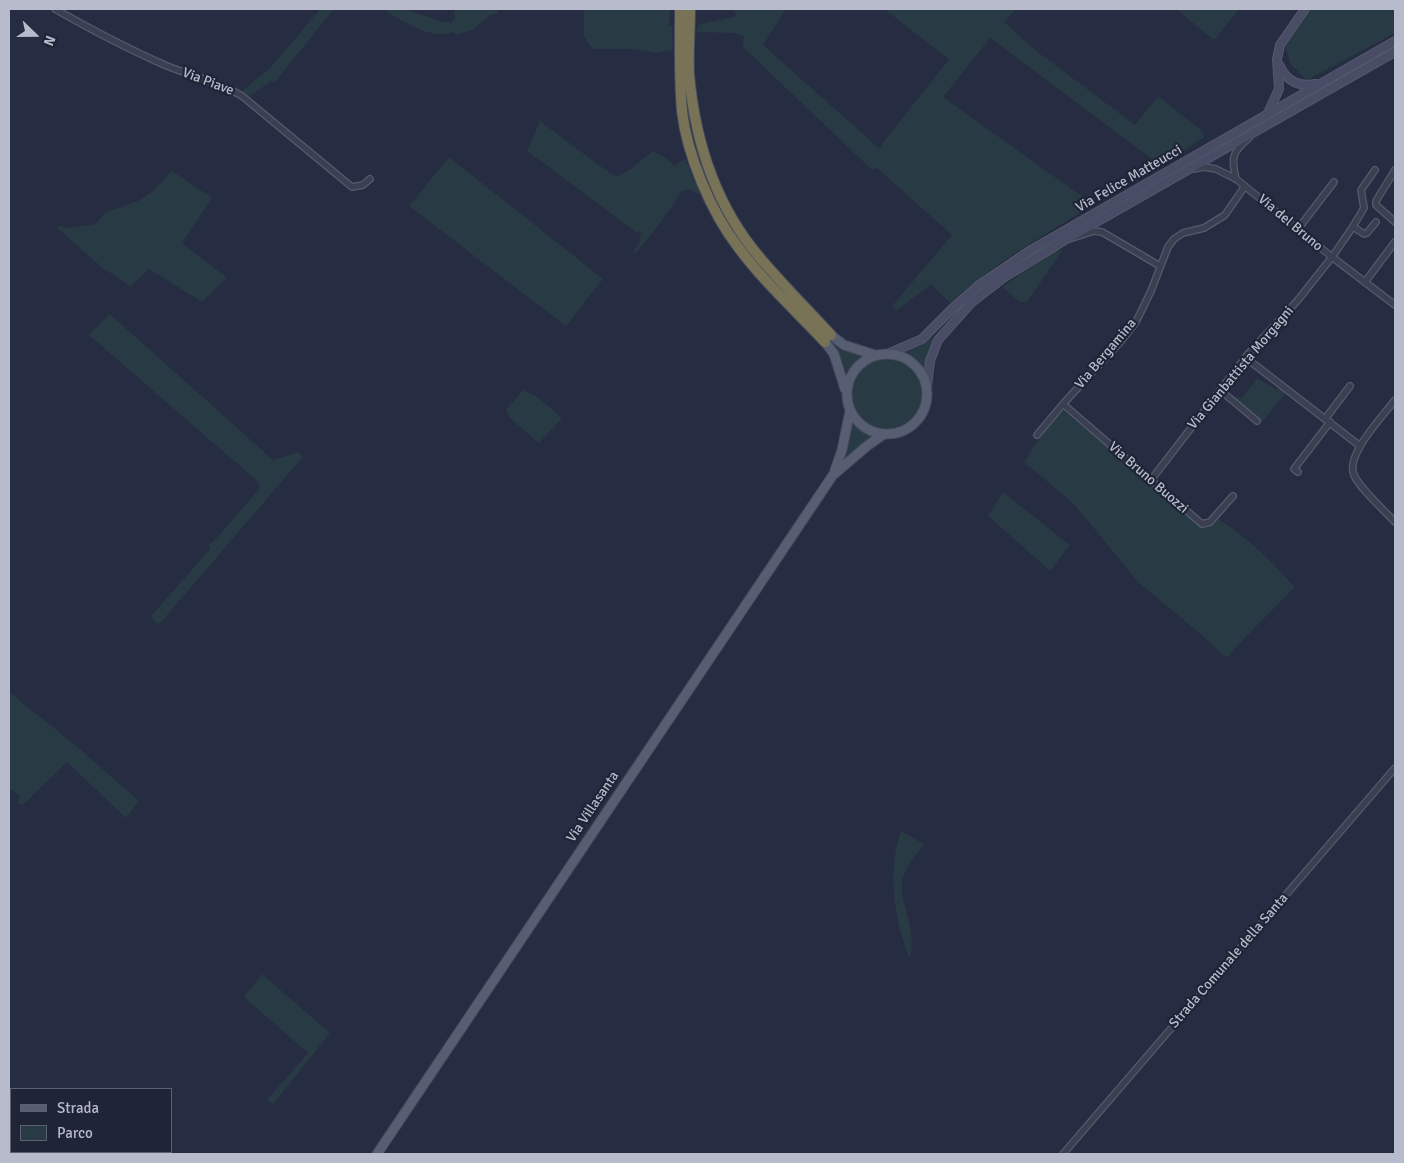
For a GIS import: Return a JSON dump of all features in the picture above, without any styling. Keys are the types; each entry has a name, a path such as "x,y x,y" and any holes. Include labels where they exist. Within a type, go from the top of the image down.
{"highway":[{"path":"680,9 682,112 692,156 707,194 724,227 747,259 828,338"},
{"path":"690,9 689,72 694,113 703,154 717,190 731,217 760,258 828,338"}],"main road":[{"path":"1267,115 1279,89 1277,59 1280,45 1305,9"},
{"name":"Via Felice Matteucci","path":"887,354 922,339 973,290 999,270 1395,41"},
{"name":"Via Felice Matteucci","path":"926,386 930,361 938,340 960,314 1003,278 1065,240 1395,52"},
{"path":"1277,59 1285,76 1292,82 1301,85 1319,84"},
{"path":"828,338 876,355"},
{"path":"828,338 844,381 850,411 842,450 833,475"},
{"path":"847,397 849,381 854,371 862,362 876,355 899,356 911,361 922,374 926,386 925,407 917,421 902,431 884,434 875,432 862,426 850,411"},
{"path":"833,475 884,434"},
{"name":"Via Villasanta","path":"377,1154 833,475"}],"street":[{"name":"Via Piave","path":"55,9 126,48 180,71 230,89 242,96 352,187 362,185 370,178"},
{"path":"1236,179 1233,162 1238,147 1262,128"},
{"name":"Via del Bruno","path":"1191,169 1204,167 1216,169 1236,179 1332,257 1395,305"},
{"name":"Via Gianbattista Morgagni","path":"1151,480 1220,390 1298,300 1332,257 1364,208 1361,190 1375,170"},
{"path":"1395,170 1376,201 1376,205 1395,222"},
{"path":"1298,229 1334,182"},
{"name":"Via Bergamina","path":"1037,435 1136,322 1151,291 1168,247 1174,239 1183,233 1204,228 1225,215 1245,186"},
{"path":"1352,228 1367,234 1376,222"},
{"path":"1065,240 1084,236 1094,231 1102,232 1160,266"},
{"path":"1365,282 1395,242"},
{"path":"1246,358 1360,446"},
{"path":"1298,472 1294,469 1350,386"},
{"path":"1220,390 1257,421"},
{"path":"1395,400 1360,446 1353,462 1354,476 1395,522"},
{"name":"Via Bruno Buozzi","path":"1063,404 1202,524 1210,522 1233,496"},
{"name":"Strada Comunale della Santa","path":"1063,1154 1395,768"}],"green space":[{"path":"320,9 334,9 274,83 271,81 252,95 247,96 241,92 271,67"},
{"path":"383,9 406,9 439,21 451,23 455,18 454,9 498,9 497,14 491,14 474,29 458,35 452,32 435,34 426,32"},
{"path":"584,9 670,9 669,27 672,26 673,50 657,53 632,49 593,49 584,37"},
{"path":"731,9 786,9 763,45 879,148 949,59 884,9 1016,9 1004,22 1035,50 1135,125 1158,96 1199,128 1205,137 1160,165 990,38 943,97 1094,205 1002,262 950,303 931,284 896,311 892,306 952,235 877,168 872,170 745,49 743,47 744,36 733,33 696,32 698,25 737,16"},
{"path":"1176,9 1239,9 1214,40"},
{"path":"1311,9 1395,9 1395,33 1307,80 1291,65 1285,47"},
{"path":"540,121 615,177 631,169 653,151 666,158 674,166 685,159 700,193 689,189 682,191 661,222 636,253 633,252 640,242 641,230 637,233 527,151"},
{"path":"449,157 603,279 566,326 409,206"},
{"path":"172,171 212,198 182,243 227,278 202,302 149,269 130,287 105,270 57,228 60,226 68,228 95,224 107,212 140,200 153,191"},
{"path":"1054,251 1062,251 1027,302 1020,302 1002,287"},
{"path":"110,314 273,460 299,452 302,458 161,622 156,624 151,616 210,549 209,544 212,543 260,488 256,480 89,335"},
{"path":"930,338 933,340 925,365 923,366 918,360 905,352"},
{"path":"829,340 845,350 861,356 847,373 838,355"},
{"path":"888,358 908,364 918,374 924,394 918,414 908,424 888,430 868,424 858,414 852,394 858,374 868,364"},
{"path":"1257,378 1277,390 1280,386 1287,391 1262,422 1236,399 1237,396 1241,399"},
{"path":"523,390 536,396 562,418 539,443 509,417 506,410"},
{"path":"1060,408 1203,525 1216,518 1228,525 1258,550 1295,587 1229,656 1224,656 1138,582 1074,504 1024,462"},
{"path":"851,421 865,433 874,437 844,457"},
{"path":"1003,492 1070,545 1050,571 988,516"},
{"path":"9,692 80,749 139,801 126,818 67,762 23,805 18,804 19,796 9,788"},
{"path":"901,831 924,844 907,869 902,885 912,939 910,959 900,929 894,895 894,862"},
{"path":"262,974 330,1033 273,1104 267,1100 308,1053 244,997"}]}
